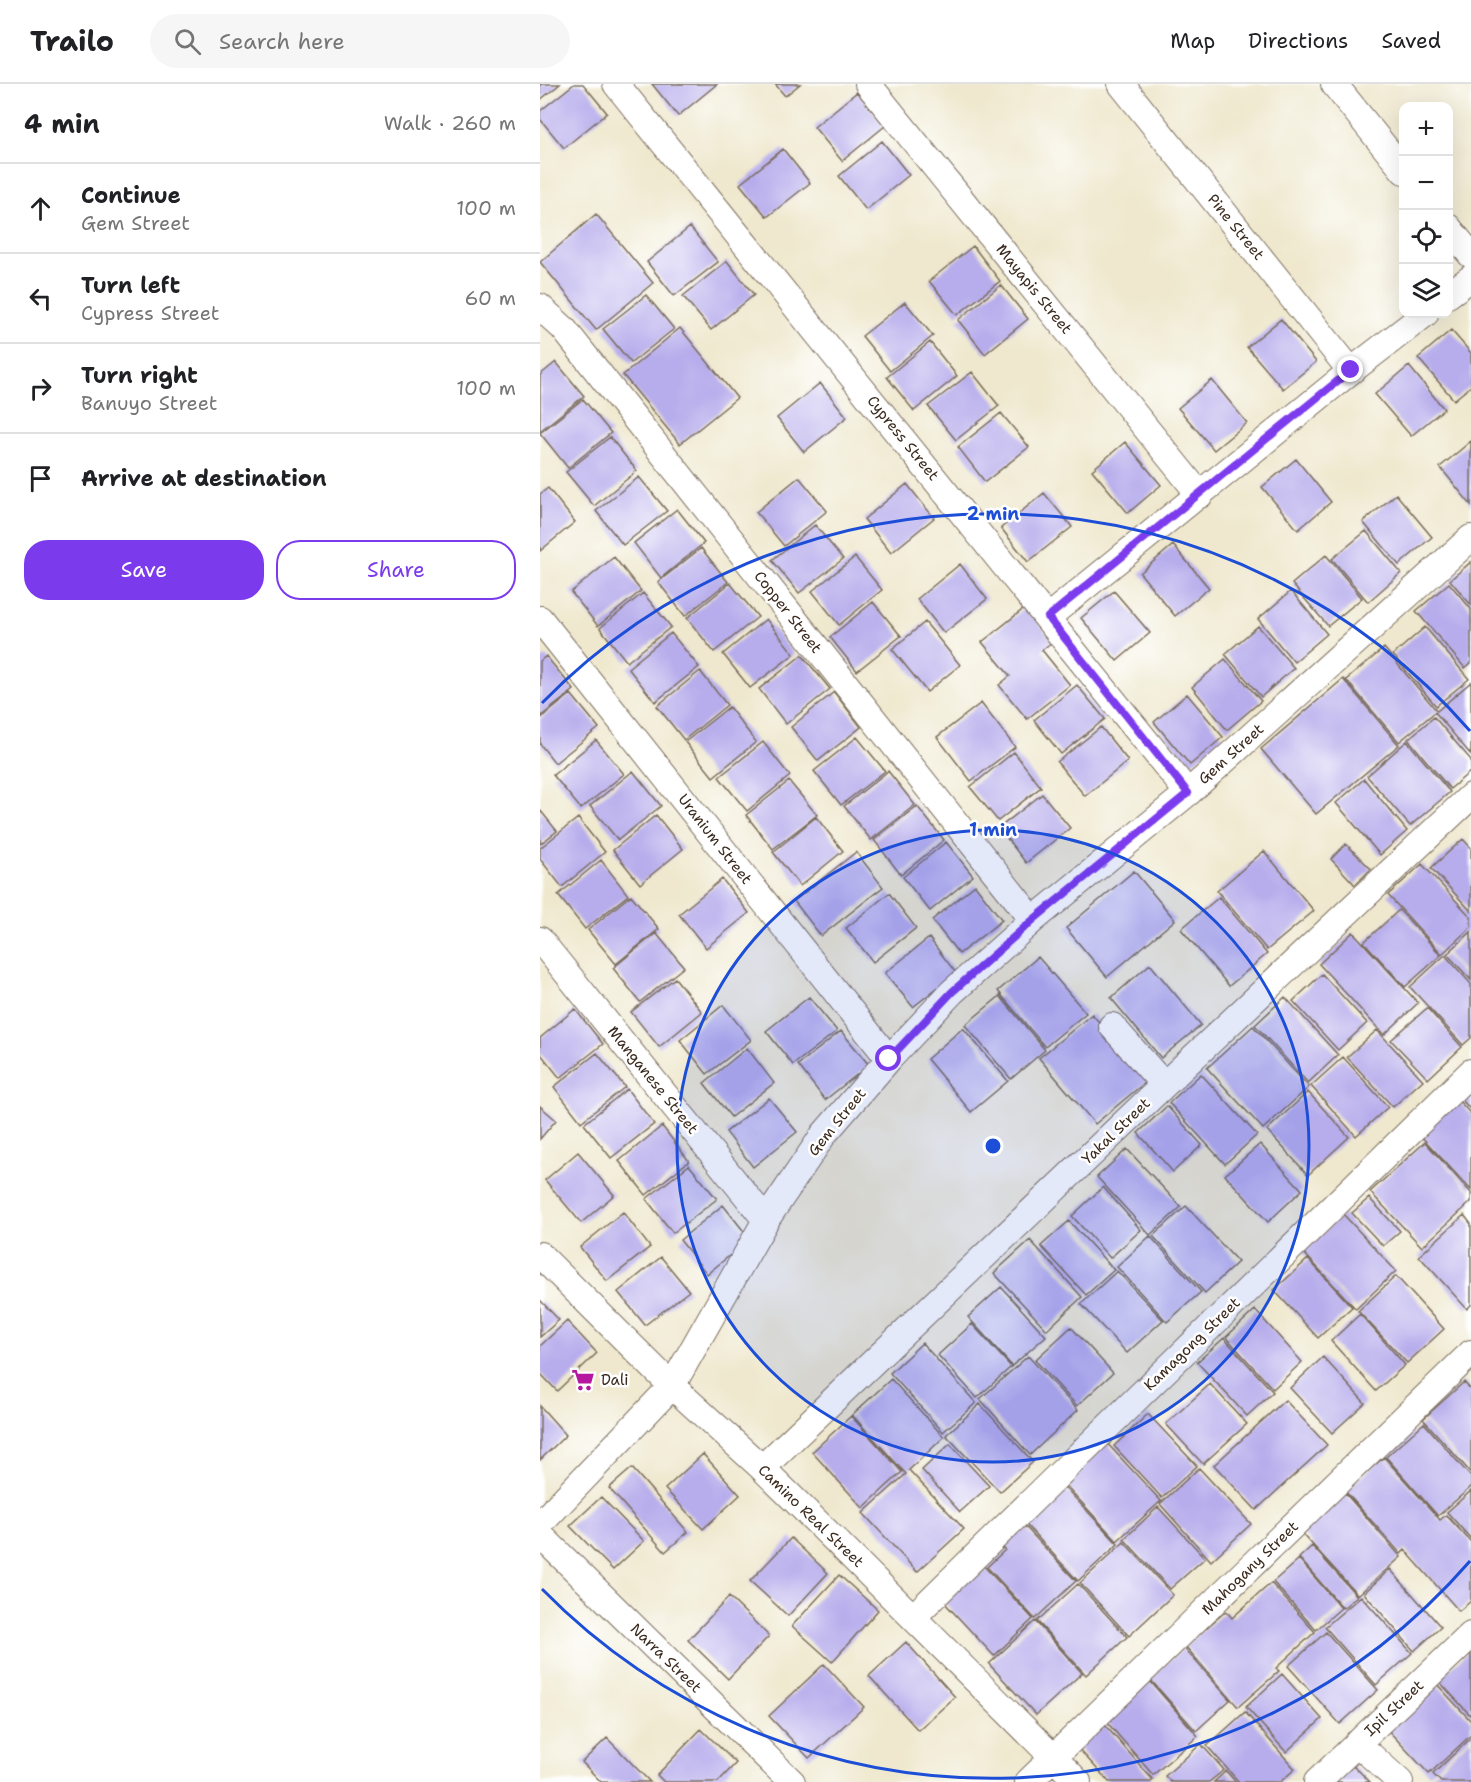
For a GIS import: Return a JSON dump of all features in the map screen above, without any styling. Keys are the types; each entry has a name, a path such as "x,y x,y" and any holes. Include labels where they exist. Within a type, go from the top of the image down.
{"street":[{"name":"Cypress Street","path":"616,84 1188,793"},
{"name":"Mayapis Street","path":"868,84 1200,495"},
{"name":"Pine Street","path":"1121,84 1351,370"},
{"path":"1334,84 1399,165"},
{"path":"1453,232 1471,255"},
{"path":"1453,292 1471,278"},
{"name":"Copper Street","path":"540,307 563,328 1033,920"},
{"path":"1048,617 1351,370 1420,318"},
{"name":"Gem Street","path":"540,1524 672,1386 766,1220 824,1134 889,1059 952,992 1033,920 1188,793 1471,538"},
{"name":"Uranium Street","path":"540,619 889,1059"},
{"name":"Yakal Street","path":"762,1468 1164,1084 1471,796"},
{"name":"Manganese Street","path":"540,940 766,1220"},
{"path":"1112,1026 1164,1084"},
{"name":"Kamagong Street","path":"913,1617 1471,1072"},
{"name":"Camino Real Street","path":"540,1255 672,1386 762,1468 1078,1782"},
{"name":"Mahogany Street","path":"1028,1782 1471,1353"},
{"name":"Narra Street","path":"540,1535 792,1782"},
{"name":"Ipil Street","path":"1317,1782 1471,1635"},
{"path":"1357,1743 1400,1782"}],"building":[{"path":"540,84 560,84 540,100"},
{"path":"574,84 583,84 607,113 564,148 540,119 540,111"},
{"path":"652,84 717,84 678,116"},
{"path":"775,84 800,84 785,96"},
{"path":"857,92 885,126 842,161 814,127"},
{"path":"882,141 909,175 866,210 839,176"},
{"path":"783,149 810,183 767,217 740,184"},
{"path":"596,214 653,283 596,330 540,262"},
{"path":"690,227 718,262 674,296 647,262"},
{"path":"973,246 1000,281 957,315 929,281"},
{"path":"727,261 754,295 711,330 683,296"},
{"path":"1001,285 1028,319 985,354 958,320"},
{"path":"646,295 674,329 631,363 603,329"},
{"path":"905,302 933,336 890,371 862,336"},
{"path":"1281,319 1316,362 1283,389 1247,347"},
{"path":"680,328 737,398 680,444 623,375"},
{"path":"1451,330 1471,353 1471,386 1454,400 1418,358"},
{"path":"930,342 957,376 914,411 887,377"},
{"path":"556,362 584,396 540,431 540,375"},
{"path":"1409,366 1444,409 1411,436 1375,394"},
{"path":"972,372 999,406 956,440 928,406"},
{"path":"1212,380 1247,423 1214,450 1178,408"},
{"path":"820,383 847,417 804,452 777,418"},
{"path":"583,399 611,433 568,468 540,433"},
{"path":"1001,413 1029,447 985,482 958,447"},
{"path":"610,437 637,471 594,506 566,472"},
{"path":"1471,441 1471,505 1440,467"},
{"path":"1125,442 1161,485 1128,513 1092,470"},
{"path":"1296,459 1331,502 1298,530 1262,487"},
{"path":"639,477 667,511 623,545 596,511"},
{"path":"799,477 827,511 784,546 756,512"},
{"path":"907,484 934,518 891,553 864,519"},
{"path":"548,488 575,522 540,551 540,494"},
{"path":"1044,493 1072,527 1028,562 1001,528"},
{"path":"1396,494 1432,537 1399,565 1363,522"},
{"path":"677,509 704,543 661,578 634,543"},
{"path":"815,525 843,559 799,593 772,560"},
{"path":"1366,531 1401,573 1368,602 1332,559"},
{"path":"1173,545 1209,588 1175,616 1140,573"},
{"path":"701,548 728,582 685,616 658,582"},
{"path":"1326,555 1362,598 1328,626 1292,584"},
{"path":"614,557 641,591 598,626 571,592"},
{"path":"855,557 882,590 839,625 812,591"},
{"path":"1471,562 1471,605 1450,580"},
{"path":"960,564 987,599 944,633 917,599"},
{"path":"730,583 758,617 714,652 687,618"},
{"path":"1449,583 1471,609 1471,663 1465,668 1416,611"},
{"path":"1114,591 1150,633 1117,661 1081,618"},
{"path":"1291,591 1327,634 1294,662 1258,619"},
{"path":"643,593 671,627 627,662 600,628"},
{"path":"873,602 901,636 857,671 830,637"},
{"path":"1026,607 1053,641 1042,650 1070,685 1027,719 999,685 1010,676 982,642"},
{"path":"766,619 794,654 750,688 723,654"},
{"path":"925,622 960,665 927,692 892,649"},
{"path":"1258,626 1294,668 1261,697 1225,654"},
{"path":"1425,627 1469,679 1436,706 1393,655"},
{"path":"671,633 699,667 655,702 628,668"},
{"path":"1384,648 1437,711 1471,682 1471,755 1435,712 1399,742 1346,680"},
{"path":"802,655 830,689 786,724 759,689"},
{"path":"546,656 574,690 540,717 540,661"},
{"path":"1225,659 1261,701 1227,730 1192,687"},
{"path":"700,671 727,705 684,740 657,706"},
{"path":"1343,679 1399,745 1316,814 1261,749"},
{"path":"1077,685 1105,719 1061,754 1034,720"},
{"path":"834,692 861,727 818,761 791,727"},
{"path":"571,694 599,728 555,763 540,744 540,719"},
{"path":"1187,694 1223,737 1190,765 1154,722"},
{"path":"981,703 1015,747 971,781 937,737"},
{"path":"729,707 756,742 713,777 685,742"},
{"path":"1434,717 1471,760 1471,771 1450,789 1408,739"},
{"path":"1101,727 1128,761 1085,796 1057,762"},
{"path":"857,737 885,771 841,805 814,771"},
{"path":"596,740 624,774 581,809 553,775"},
{"path":"1407,741 1450,792 1410,826 1367,776"},
{"path":"763,742 790,776 747,811 719,777"},
{"path":"1014,752 1041,787 998,821 970,787"},
{"path":"633,771 661,806 618,840 590,806"},
{"path":"888,771 915,805 871,840 844,806"},
{"path":"1364,779 1407,831 1380,855 1336,803"},
{"path":"789,781 817,815 773,849 746,815"},
{"path":"1042,794 1070,828 1026,863 999,828"},
{"path":"917,806 944,840 901,875 874,840"},
{"path":"540,810 557,831 540,844"},
{"path":"656,815 683,849 640,884 613,850"},
{"path":"816,817 843,851 800,886 773,852"},
{"path":"578,818 605,852 562,887 540,859 540,848"},
{"path":"1463,839 1471,848 1471,911 1431,868"},
{"path":"946,842 973,876 930,911 903,877"},
{"path":"1346,844 1371,869 1355,885 1331,859"},
{"path":"1264,851 1314,911 1267,950 1217,891"},
{"path":"856,852 883,887 821,936 794,901"},
{"path":"601,860 628,895 585,929 558,895"},
{"path":"1422,864 1471,917 1471,927 1442,954 1388,895"},
{"path":"1134,871 1175,920 1107,977 1066,928"},
{"path":"722,879 749,913 706,948 679,914"},
{"path":"975,885 1002,920 959,954 932,920"},
{"path":"889,893 916,928 873,962 846,928"},
{"path":"631,895 659,929 616,964 588,930"},
{"path":"1219,897 1267,954 1229,986 1181,929"},
{"path":"1399,910 1441,955 1405,987 1364,942"},
{"path":"1353,932 1418,1003 1384,1035 1319,964"},
{"path":"1471,932 1471,980 1447,954"},
{"path":"656,933 684,967 640,1002 613,968"},
{"path":"929,938 956,973 913,1007 885,973"},
{"path":"1445,955 1471,984 1471,1038 1463,1045 1410,987"},
{"path":"1038,957 1086,1013 1045,1047 998,991"},
{"path":"1150,964 1201,1025 1161,1058 1111,998"},
{"path":"1322,974 1367,1023 1338,1050 1293,1001"},
{"path":"675,978 702,1012 659,1047 631,1012"},
{"path":"1000,996 1045,1050 1011,1079 965,1025"},
{"path":"809,997 837,1031 793,1065 766,1031"},
{"path":"1285,997 1338,1055 1308,1083 1255,1025"},
{"path":"723,1005 751,1040 707,1074 680,1040"},
{"path":"1427,1008 1462,1047 1428,1079 1391,1040"},
{"path":"575,1009 603,1044 560,1078 540,1053 540,1038"},
{"path":"1092,1014 1148,1080 1095,1124 1039,1058"},
{"path":"1253,1026 1309,1087 1263,1129 1207,1068"},
{"path":"963,1028 1008,1081 971,1112 927,1059"},
{"path":"1377,1030 1423,1080 1393,1107 1347,1057"},
{"path":"841,1031 869,1065 825,1100 798,1065"},
{"path":"747,1048 774,1083 731,1117 704,1083"},
{"path":"597,1053 625,1087 581,1122 554,1087"},
{"path":"1343,1057 1388,1107 1356,1136 1311,1086"},
{"path":"1201,1074 1257,1135 1225,1164 1169,1103"},
{"path":"627,1089 654,1124 611,1158 584,1124"},
{"path":"1471,1089 1471,1110 1461,1099"},
{"path":"1308,1092 1349,1137 1308,1175 1267,1130"},
{"path":"769,1098 797,1132 753,1167 726,1132"},
{"path":"1457,1099 1471,1114 1471,1190 1419,1134"},
{"path":"540,1106 556,1120 540,1139"},
{"path":"1167,1106 1202,1145 1173,1172 1138,1133"},
{"path":"662,1126 689,1161 646,1195 619,1161"},
{"path":"1425,1142 1471,1193 1471,1202 1422,1247 1370,1192"},
{"path":"1260,1144 1302,1190 1268,1222 1225,1175"},
{"path":"1127,1149 1181,1207 1150,1235 1097,1177"},
{"path":"578,1152 614,1195 581,1223 545,1180"},
{"path":"689,1165 717,1199 673,1233 646,1199"},
{"path":"1103,1187 1141,1230 1110,1258 1072,1216"},
{"path":"1369,1198 1400,1231 1383,1246 1352,1213"},
{"path":"723,1205 750,1239 707,1274 680,1240"},
{"path":"1186,1206 1238,1262 1205,1293 1153,1236"},
{"path":"623,1212 650,1247 607,1281 580,1247"},
{"path":"1343,1214 1396,1271 1356,1309 1302,1251"},
{"path":"1464,1215 1471,1224 1471,1305 1467,1309 1419,1256"},
{"path":"1069,1221 1114,1270 1086,1295 1041,1246"},
{"path":"1150,1236 1201,1292 1167,1322 1117,1267"},
{"path":"1030,1240 1082,1297 1047,1330 994,1273"},
{"path":"661,1257 689,1291 645,1325 618,1292"},
{"path":"1308,1259 1352,1307 1318,1338 1274,1290"},
{"path":"1117,1271 1163,1320 1127,1353 1081,1304"},
{"path":"1396,1276 1444,1329 1407,1363 1358,1311"},
{"path":"1001,1287 1046,1336 1012,1366 968,1317"},
{"path":"540,1300 559,1320 540,1337"},
{"path":"1255,1310 1302,1362 1273,1389 1226,1337"},
{"path":"1360,1314 1405,1365 1376,1391 1331,1341"},
{"path":"567,1321 597,1353 557,1391 540,1373 540,1346"},
{"path":"972,1324 1011,1367 977,1398 938,1355"},
{"path":"1071,1327 1113,1373 1077,1406 1035,1360"},
{"path":"1224,1338 1273,1392 1247,1416 1197,1362"},
{"path":"922,1343 976,1403 943,1432 890,1373"},
{"path":"1028,1356 1078,1410 1030,1455 980,1399"},
{"path":"1323,1357 1365,1403 1332,1433 1290,1388"},
{"path":"891,1379 944,1437 909,1470 964,1529 917,1572 863,1513 906,1474 852,1415"},
{"path":"1464,1382 1471,1390 1471,1473 1423,1419"},
{"path":"1210,1384 1247,1424 1203,1464 1166,1424"},
{"path":"1285,1400 1327,1445 1256,1510 1214,1465"},
{"path":"980,1404 1033,1462 1000,1492 946,1435"},
{"path":"540,1406 566,1435 540,1460"},
{"path":"1148,1414 1197,1466 1162,1498 1114,1446"},
{"path":"851,1416 902,1472 863,1508 812,1452"},
{"path":"1424,1423 1471,1477 1471,1487 1438,1516 1386,1457"},
{"path":"1103,1439 1161,1501 1117,1541 1060,1479"},
{"path":"950,1444 989,1486 960,1512 922,1470"},
{"path":"703,1454 740,1495 703,1529 665,1489"},
{"path":"1384,1457 1440,1520 1446,1515 1471,1542 1471,1601 1459,1611 1405,1550 1401,1554 1345,1491"},
{"path":"632,1468 688,1532 665,1552 609,1488"},
{"path":"1199,1468 1251,1524 1211,1561 1160,1504"},
{"path":"1059,1481 1118,1544 1078,1581 1019,1517"},
{"path":"1471,1491 1471,1539 1447,1512"},
{"path":"1345,1493 1401,1557 1358,1595 1301,1532"},
{"path":"601,1497 644,1541 613,1570 570,1526"},
{"path":"1158,1507 1205,1558 1170,1589 1124,1539"},
{"path":"1018,1519 1076,1581 1035,1619 987,1567 1005,1550 996,1540"},
{"path":"791,1538 828,1573 788,1616 750,1581"},
{"path":"1124,1542 1173,1595 1129,1636 1080,1583"},
{"path":"1312,1546 1357,1596 1343,1608 1299,1558"},
{"path":"1299,1559 1341,1608 1316,1630 1273,1582"},
{"path":"981,1563 1033,1619 994,1656 942,1600"},
{"path":"1390,1569 1441,1627 1414,1651 1364,1593"},
{"path":"839,1575 878,1610 832,1662 792,1626"},
{"path":"1271,1583 1315,1632 1276,1668 1279,1671 1238,1707 1185,1646 1226,1611 1232,1618"},
{"path":"1078,1584 1127,1637 1086,1675 1037,1621"},
{"path":"1361,1596 1412,1653 1376,1685 1325,1627"},
{"path":"729,1597 769,1636 728,1679 688,1640"},
{"path":"1035,1621 1082,1673 1036,1715 989,1664"},
{"path":"1326,1632 1378,1690 1340,1724 1288,1666"},
{"path":"906,1642 955,1697 918,1730 869,1676"},
{"path":"1184,1648 1230,1700 1196,1731 1149,1678"},
{"path":"1471,1649 1471,1716 1438,1680"},
{"path":"824,1664 864,1707 809,1758 769,1716"},
{"path":"1282,1674 1322,1719 1286,1752 1246,1707"},
{"path":"1150,1681 1198,1736 1153,1775 1105,1720"},
{"path":"1434,1681 1471,1721 1471,1735 1429,1774 1385,1727"},
{"path":"1245,1712 1295,1769 1280,1782 1239,1782 1207,1746"},
{"path":"1104,1724 1153,1780 1151,1782 1109,1782 1077,1747"},
{"path":"701,1729 736,1763 718,1782 664,1782 657,1775"},
{"path":"607,1738 650,1782 601,1782 582,1762"},
{"path":"1471,1738 1471,1782 1441,1782 1433,1774"},
{"path":"1201,1744 1224,1770 1209,1782 1171,1782 1165,1776"},
{"path":"1352,1764 1370,1782 1333,1782"},
{"path":"1226,1771 1236,1782 1214,1782"}],"place":[{"name":"Dali","path":"583,1380"}],"route":[{"path":"889,1059 952,992 1033,920 1188,793 1048,617 1351,370"}]}
